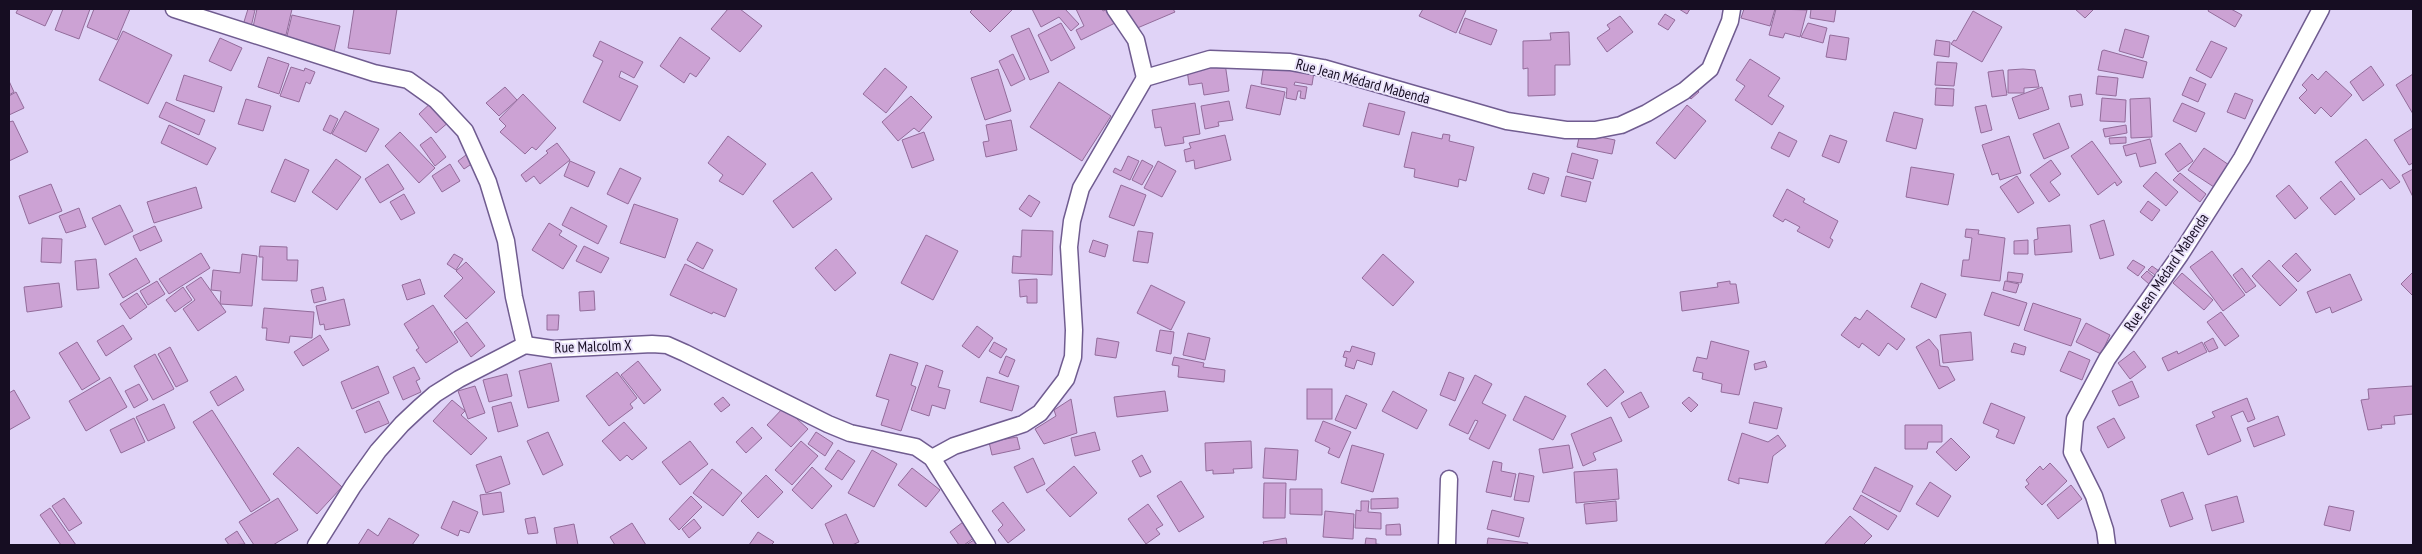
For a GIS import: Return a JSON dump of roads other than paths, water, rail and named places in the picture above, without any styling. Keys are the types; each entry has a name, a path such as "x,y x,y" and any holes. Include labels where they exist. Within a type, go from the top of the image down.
{"street":[{"path":"174,9 374,73 408,80 436,100 466,131 488,182 506,241 514,297 525,345 459,379 435,394 402,424 378,451 353,486 316,545"},
{"path":"987,545 932,458 954,446 1023,424 1040,413 1066,379 1073,357 1074,330 1069,247 1072,221 1081,188 1145,78 1136,40 1115,9"},
{"name":"Rue Jean Médard Mabenda","path":"1145,78 1210,59 1290,62 1323,68 1507,121 1566,130 1595,130 1621,125 1647,113 1684,91 1710,70 1730,21 1732,9"},
{"name":"Rue Jean Médard Mabenda","path":"2106,545 2105,530 2094,496 2072,452 2074,419 2107,359 2180,255 2242,158 2321,9"},
{"name":"Rue Malcolm X","path":"525,345 553,349 667,345 828,424 850,432 916,447 932,458"},
{"path":"1447,545 1449,479"}]}
